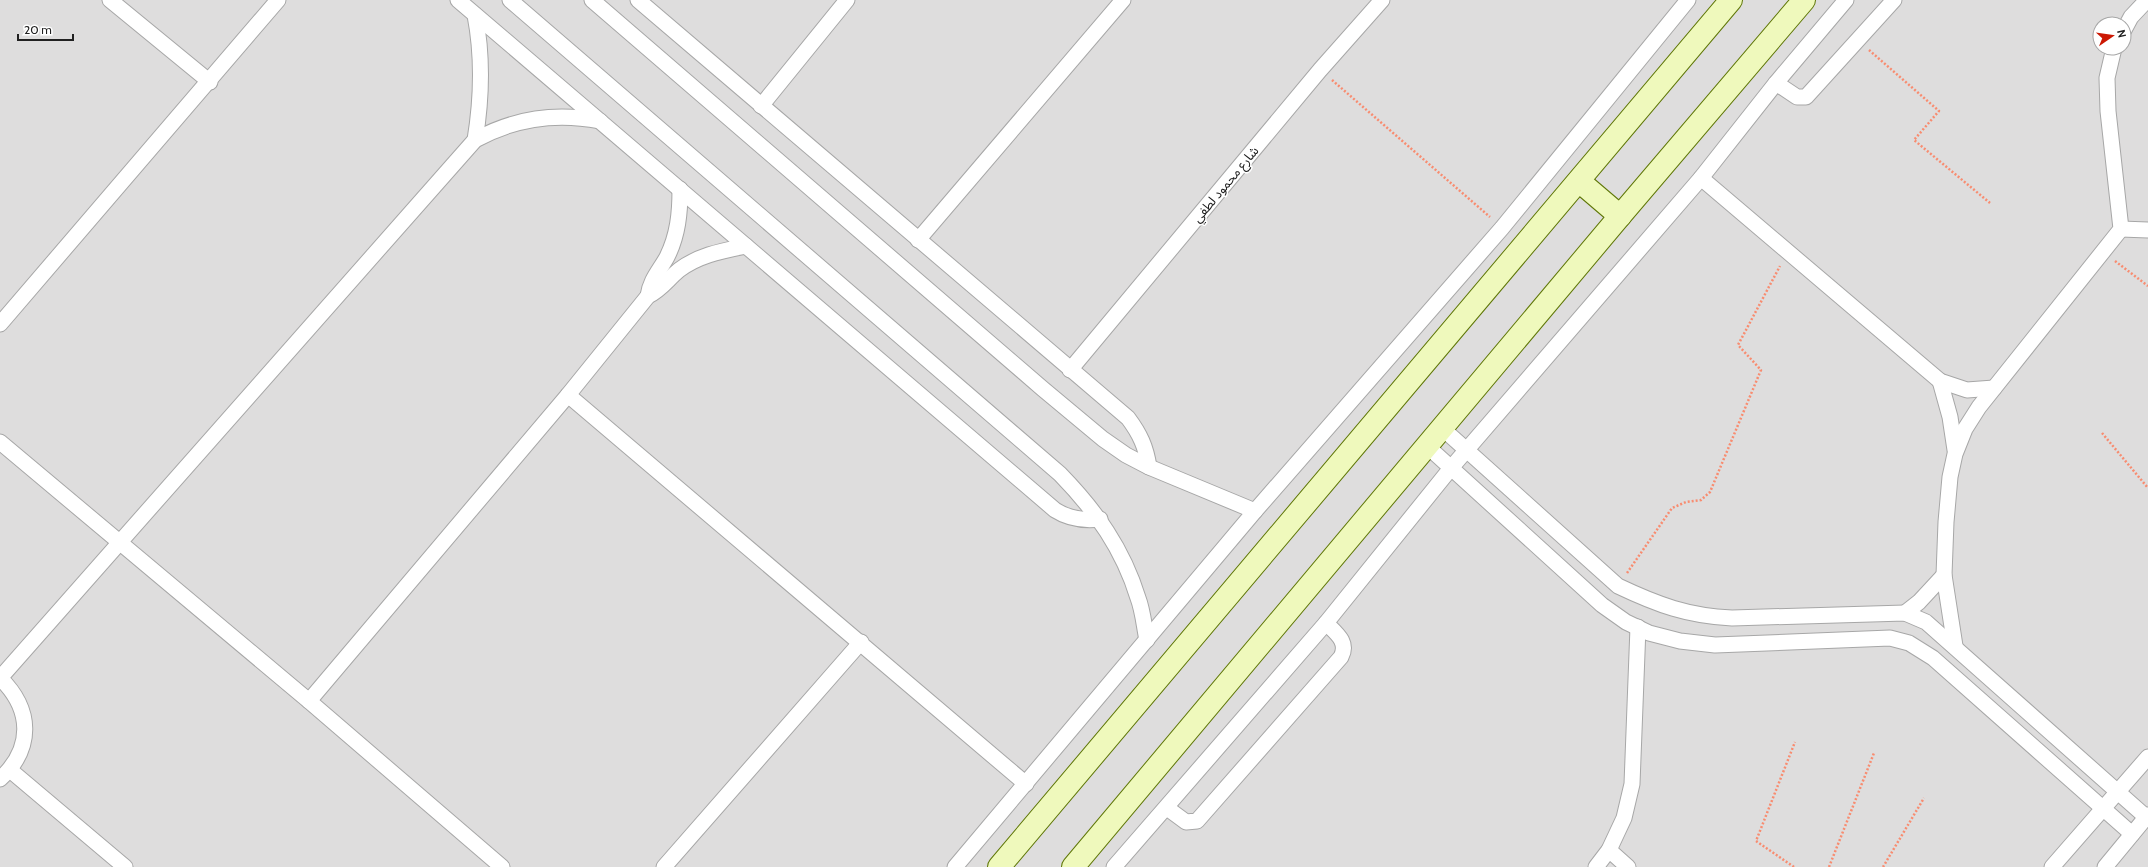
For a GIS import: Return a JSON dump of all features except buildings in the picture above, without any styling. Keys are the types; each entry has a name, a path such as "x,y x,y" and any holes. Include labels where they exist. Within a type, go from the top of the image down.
{"street":[{"path":"110,0 210,82"},
{"path":"0,324 210,82 278,0"},
{"path":"458,0 1055,510 1079,520 1100,519"},
{"path":"510,0 1060,474 1086,501 1100,519 1126,564 1139,599 1147,640"},
{"path":"592,0 1103,439 1149,467 1256,511"},
{"path":"638,0 1128,418 1139,433 1146,449 1149,467"},
{"path":"761,106 847,0"},
{"path":"918,240 1123,0"},
{"name":"شارع محمود لطفي","path":"1070,370 1320,70 1382,0"},
{"path":"955,867 1256,511 1502,228 1688,0"},
{"path":"999,867 1731,0"},
{"path":"1073,867 1620,216 1804,0"},
{"path":"1114,867 1326,624 1466,450 1701,178 1776,83 1846,0"},
{"path":"1776,83 1797,97 1806,97 1894,0"},
{"path":"2132,17 2147,0"},
{"path":"475,15 482,60 480,112 475,140"},
{"path":"1955,646 1944,574 1946,522 1950,477 1955,454 1965,429 1979,407 2121,229 2108,111 2106,78 2112,56"},
{"path":"124,867 5,775 21,750 25,739 25,721 21,705 12,690 0,678 475,140 504,126 535,118 568,116 600,121"},
{"path":"1701,178 1940,381 1967,390 1994,388"},
{"path":"1579,181 1620,216"},
{"path":"648,296 651,283 673,242 679,213 680,189"},
{"path":"2121,229 2148,230"},
{"path":"309,701 568,394 648,296 661,288 679,270 700,257 746,246"},
{"path":"1940,381 1950,417 1955,454"},
{"path":"568,394 1026,784"},
{"path":"1442,428 1618,586 1653,603 1705,617 1905,613 1926,622 1955,646 2117,793 2147,816 2105,867"},
{"path":"0,442 309,701 502,867"},
{"path":"1427,446 1602,605 1626,622 1638,627 1680,641 1715,645 1890,638 1909,643 1933,658 2102,810 2132,834"},
{"path":"1905,613 1919,602 1944,574"},
{"path":"1813,615 1814,641"},
{"path":"1753,617 1754,643"},
{"path":"1167,808 1186,822 1198,821 1341,657 1344,646 1342,641 1326,624"},
{"path":"1596,867 1609,850 1624,818 1632,784 1638,627"},
{"path":"664,867 860,642"},
{"path":"2052,867 2148,757"},
{"path":"1609,850 1628,867"}],"path":[{"path":"1857,40 1939,112 1914,140 1990,203"},
{"path":"1320,70 1502,228"},
{"path":"2102,251 2148,286"},
{"path":"1618,586 1672,508 1686,502 1701,500 1710,492 1761,370 1738,345 1788,252"},
{"path":"2102,433 2148,488"},
{"path":"1792,866 1756,841 1795,742"},
{"path":"1829,867 1874,753"},
{"path":"1883,867 1924,798"}],"shaded area":[{"path":"0,0 2148,0 2148,867 0,867"}]}
